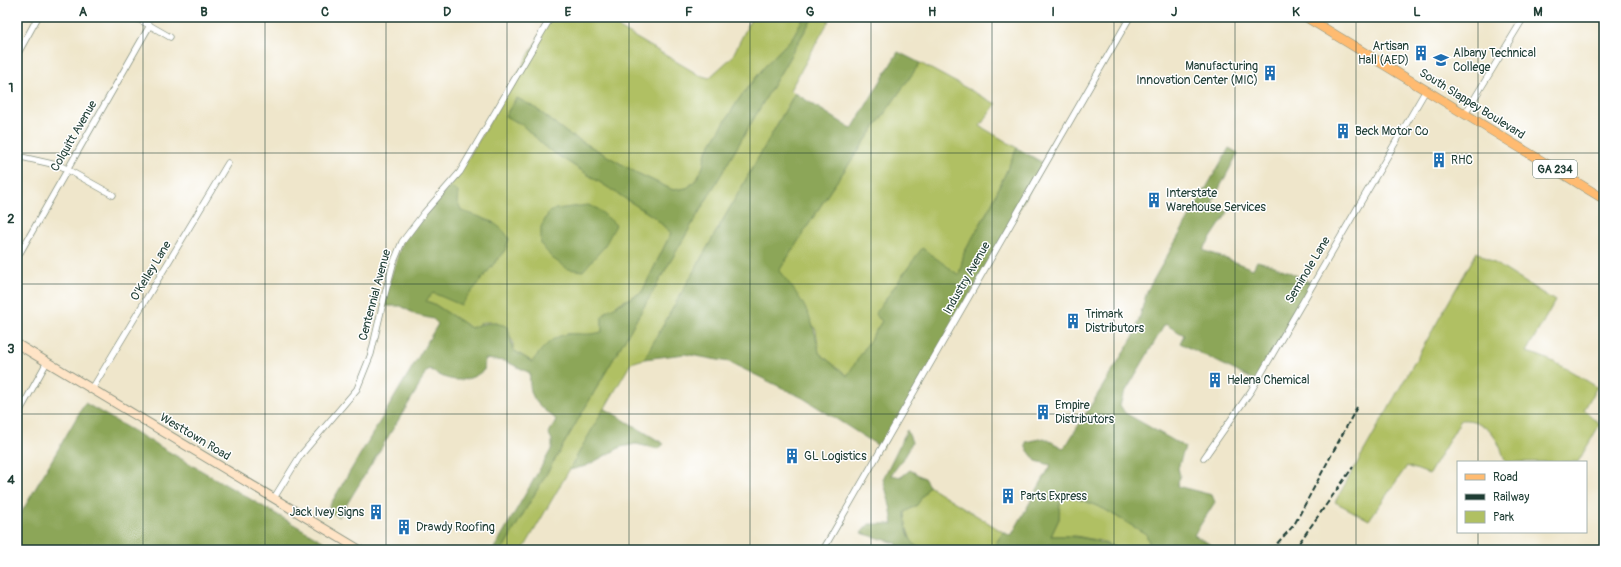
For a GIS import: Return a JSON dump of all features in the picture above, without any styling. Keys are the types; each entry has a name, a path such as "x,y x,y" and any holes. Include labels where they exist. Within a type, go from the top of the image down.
{"main road":[{"name":"South Slappey Boulevard","path":"1306,17 1604,199"}],"street":[{"path":"17,54 38,17"},
{"path":"135,17 170,37"},
{"name":"Centennial Avenue","path":"274,498 300,456 357,389 371,354 393,264 402,242 424,213 460,172 551,17"},
{"name":"Industry Avenue","path":"823,550 1130,17"},
{"path":"1465,114 1524,17"},
{"name":"Colquitt Avenue","path":"17,258 150,25"},
{"name":"Seminole Lane","path":"1204,458 1251,391 1426,90"},
{"path":"17,156 55,163 113,195"},
{"name":"O'Kelley Lane","path":"92,389 228,163"},
{"name":"Westtown Road","path":"17,344 360,550"},
{"path":"17,416 47,362"}],"green space":[{"path":"551,17 601,17 699,75 709,78 732,57 752,17 804,17 792,38 765,66 739,99 706,152 703,167 696,180 687,188 673,190 637,173 567,133 534,107 516,98 505,116 521,124 548,149 654,217 671,233 642,292 620,303 602,317 602,332 588,336 568,334 541,351 533,362 513,350 513,341 496,322 484,322 471,328 434,304 426,301 432,293 450,299 488,271 505,250 493,222 462,211 448,187 460,172"},
{"path":"804,17 813,17 502,550 493,550 552,448 552,440 548,432 553,427 556,419 539,405 532,395 530,373 505,361 485,359 484,370 478,375 464,380 444,377 430,369 425,373 418,388 339,517 327,510 438,324 433,319 416,315 401,306 382,306 402,242 448,187 455,189 458,192 457,202 462,211 495,224 509,239 505,250 461,305 433,293 426,301 434,304 471,328 481,324 490,323 508,327 513,350 532,362 547,344 562,335 602,332 602,317 607,311 642,292 671,233 654,217 548,149 521,124 505,116 517,98 534,107 567,133 637,173 673,190 687,188 696,180 703,167 706,152 739,99 765,66 792,38"},
{"path":"813,17 831,17 790,90 795,93 644,359 631,363 523,550 502,550"},
{"path":"898,52 920,63 830,191 779,271 794,290 806,309 814,329 819,353 847,376 882,321 875,314 922,248 959,275 964,253 991,205 1017,148 1045,164 882,448 803,398 729,362 685,354 644,359 795,93 852,129"},
{"path":"920,63 996,104 980,126 1017,148 991,205 964,253 959,276 922,249 875,315 882,321 848,376 819,353 816,330 779,271 830,191"},
{"path":"1229,148 1238,153 1212,202 1228,212 1203,250 1253,269 1257,261 1264,263 1286,271 1313,284 1256,381 1180,343 1184,335 1165,324 1123,396 1120,405 1125,413 1185,447 1178,468 1180,476 1177,486 1212,495 1215,502 1194,535 1220,550 1147,550 1150,545 1146,534 1104,509 1085,501 1069,497 1060,501 1059,519 1051,536 1086,538 1119,550 1074,548 1052,550 992,550 1003,532 1011,536 1051,465 1036,461 1026,448 1026,442 1044,438 1063,448 1067,444 1135,334 1147,291"},
{"path":"588,205 598,209 616,225 604,247 583,271 568,269 552,258 541,244 541,227 549,212 556,209"},
{"path":"1477,252 1555,301 1526,352 1554,362 1597,387 1584,410 1600,424 1579,461 1505,461 1500,446 1485,427 1470,420 1461,420 1429,474 1407,466 1369,520 1335,502"},
{"path":"85,403 338,550 17,550 17,520"},
{"path":"604,408 664,444 658,449 636,444 621,447 586,466 569,470"},
{"path":"907,430 912,442 906,455 891,475 901,477 910,470 924,478 929,486 917,505 905,512 908,534 916,546 921,550 900,550 896,543 861,533 869,524 893,524 883,479"},
{"path":"929,486 1003,532 992,550 921,550 912,543 906,526 905,512 917,505"},
{"path":"1069,497 1085,501 1104,509 1146,534 1150,545 1147,550 1119,550 1101,541 1076,536 1051,536 1059,519 1060,501"}],"railway":[{"path":"1271,550 1294,525 1357,407"},
{"path":"1294,550 1353,467"}],"place":[{"name":"Artisan Hall (AED)","path":"1421,53"},
{"name":"Albany Technical College","path":"1441,60"},
{"name":"Manufacturing Innovation Center (MIC)","path":"1270,73"},
{"name":"Beck Motor Co","path":"1343,131"},
{"name":"RHC","path":"1439,160"},
{"name":"Interstate Warehouse Services","path":"1154,200"},
{"name":"Trimark Distributors","path":"1073,321"},
{"name":"Helena Chemical","path":"1215,380"},
{"name":"Empire Distributors","path":"1043,412"},
{"name":"GL Logistics","path":"792,456"},
{"name":"Parts Express","path":"1008,496"},
{"name":"Jack Ivey Signs","path":"376,512"},
{"name":"Drawdy Roofing","path":"404,527"}]}
